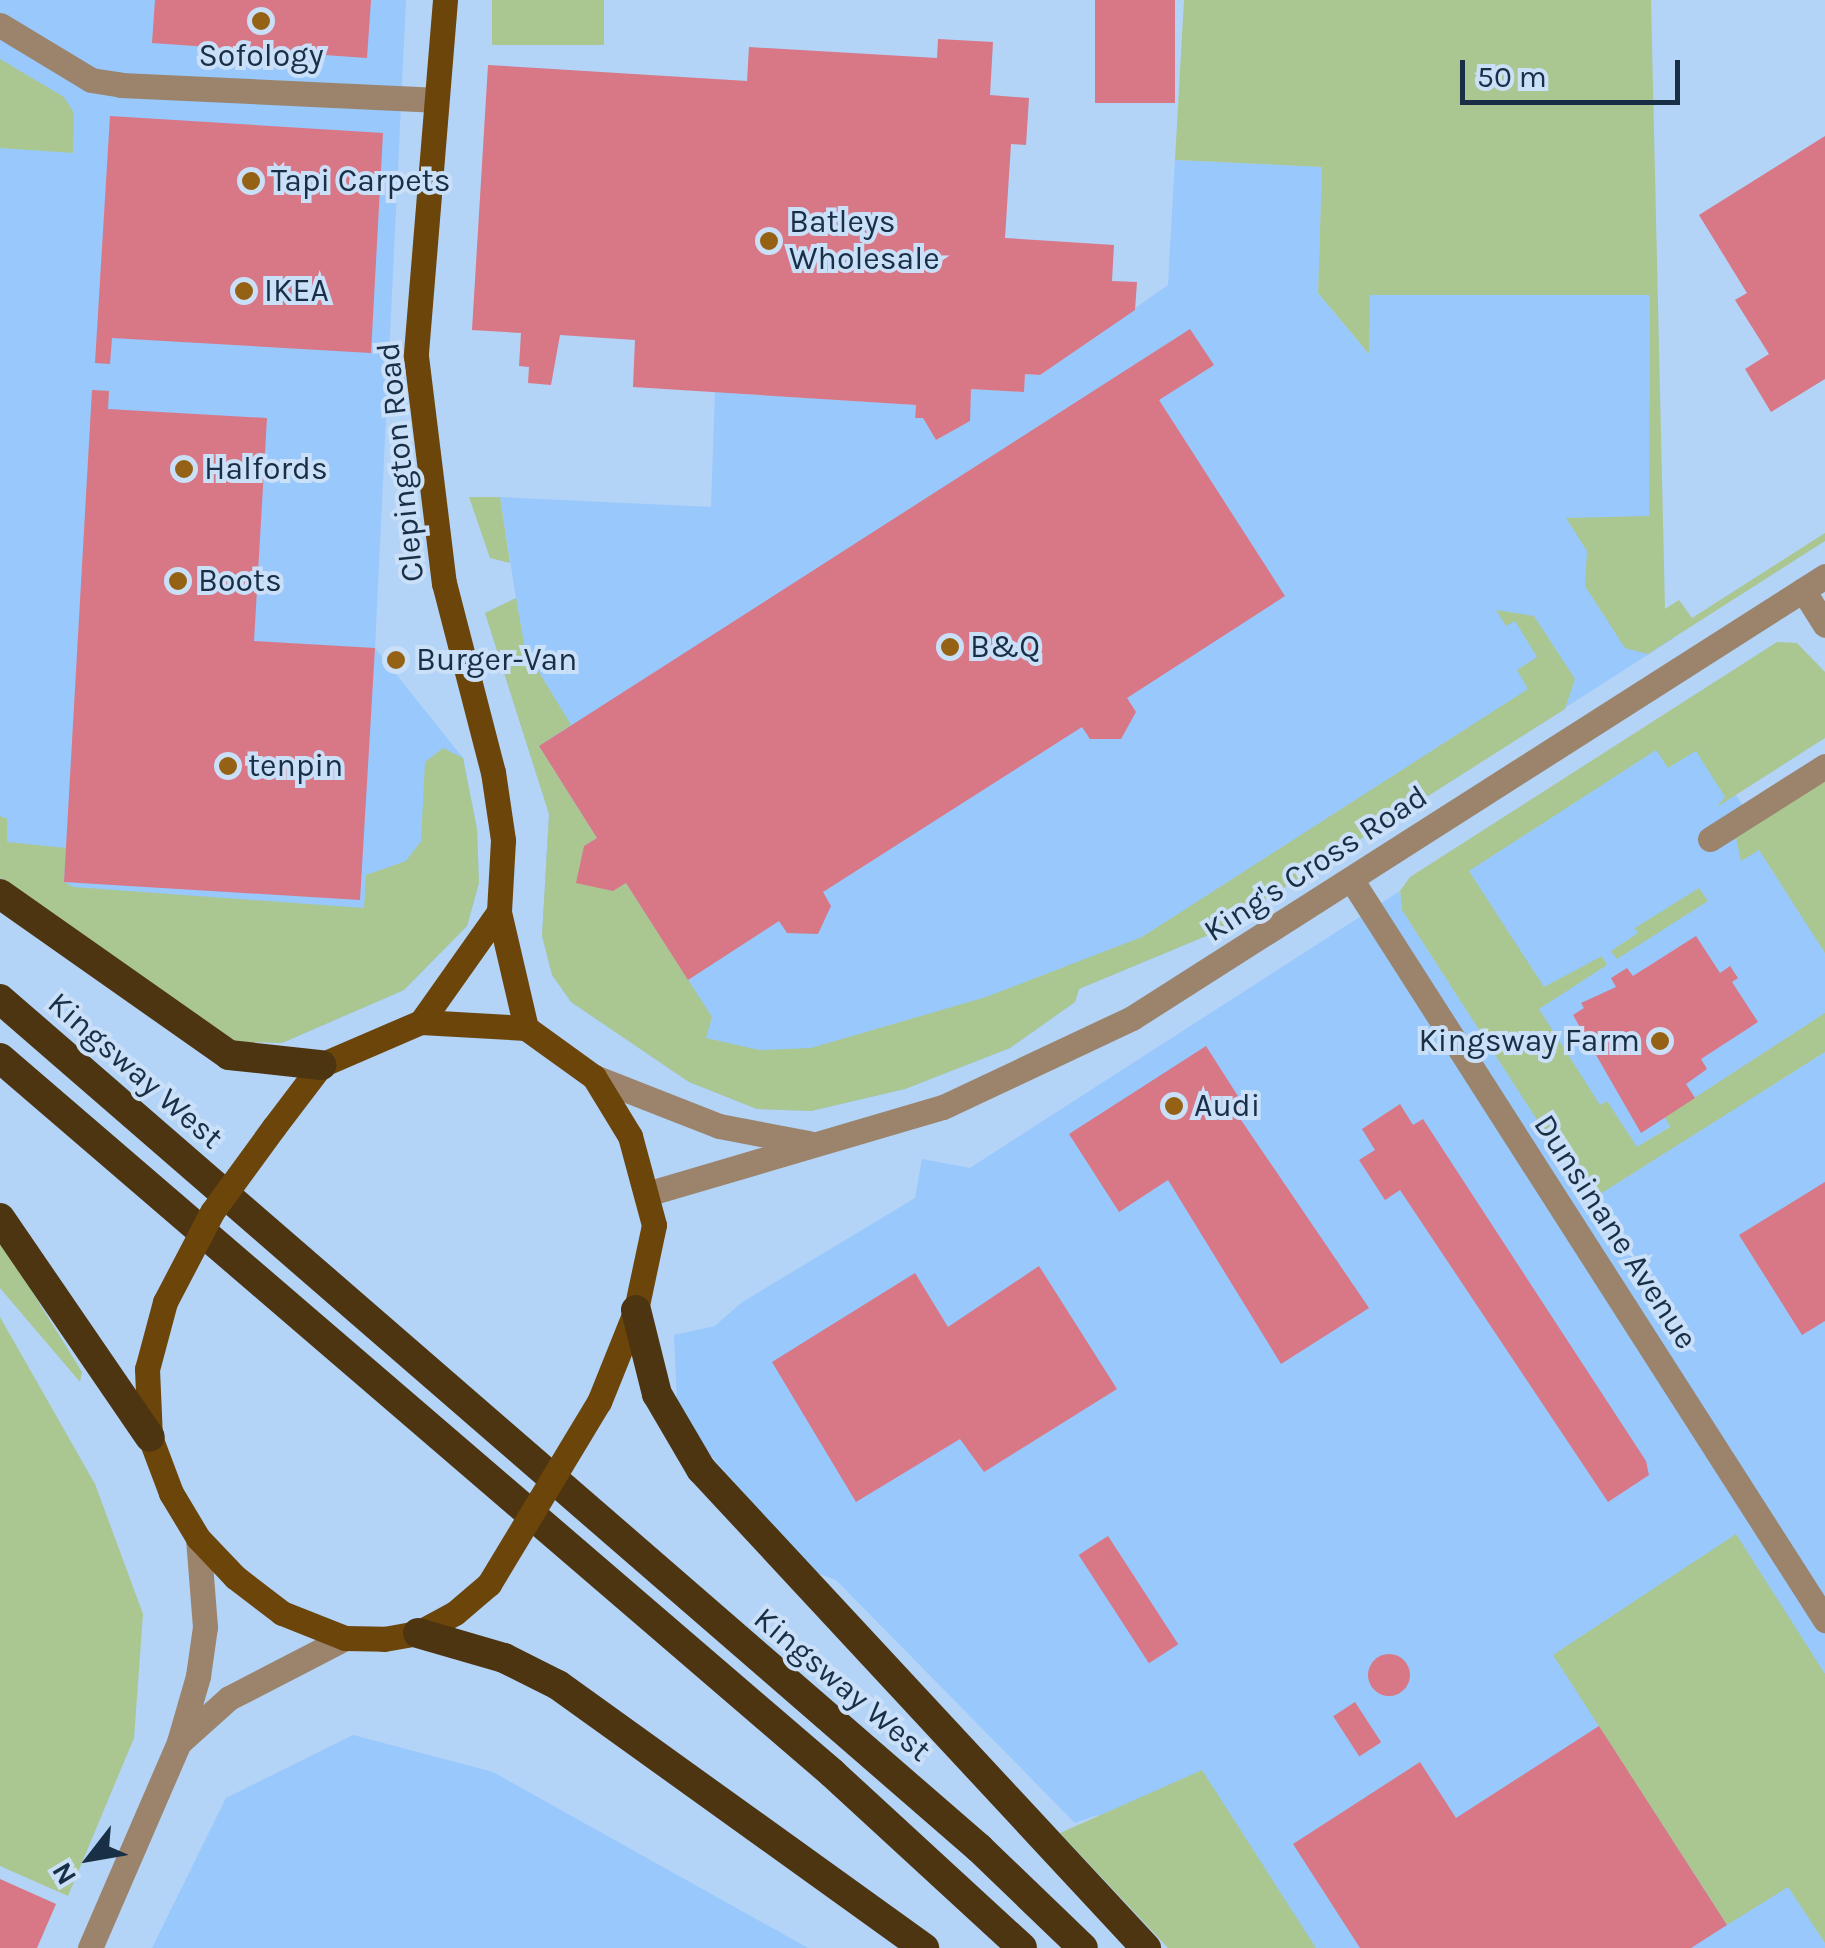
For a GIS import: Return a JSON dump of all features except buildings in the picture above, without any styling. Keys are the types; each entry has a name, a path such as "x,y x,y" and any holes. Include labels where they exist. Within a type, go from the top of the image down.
{"highway":[{"path":"0,894 229,1055 321,1065"},
{"name":"Kingsway West","path":"0,1000 979,1848 1083,1948"},
{"path":"0,1058 832,1773 1022,1948"},
{"path":"0,1218 150,1437"},
{"path":"636,1310 657,1394 701,1469 1146,1948"},
{"path":"418,1633 504,1658 558,1685 924,1948"}],"main road":[{"name":"Clepington Road","path":"446,0 434,100 416,356 444,583 500,823 499,912 526,1028"},
{"path":"421,1022 499,912"},
{"name":"Kingsway West","path":"421,1022 526,1028 594,1077 630,1136 650,1193 654,1224 636,1310 599,1402 489,1584 455,1614 418,1633 345,1638 282,1613 198,1538 171,1493 150,1437 148,1368 165,1302 212,1212 321,1065 421,1022"}],"street":[{"path":"0,25 90,80 121,86 434,100"},
{"name":"King's Cross Road","path":"650,1193 943,1107 1030,1071 1132,1018 1825,576"},
{"path":"1803,590 1825,625"},
{"path":"1710,839 1825,766"},
{"name":"Dunsinane Avenue","path":"1351,880 1825,1620"},
{"path":"594,1077 719,1126 810,1144"},
{"path":"90,1948 179,1742 205,1627 198,1538"},
{"path":"179,1742 229,1698 345,1638"}],"shaded area":[{"path":"0,0 406,0 375,648 463,758 477,829 479,883 467,926 404,990 282,1043 0,878"},
{"path":"1175,160 1322,167 1318,293 1368,353 1369,295 1650,295 1658,530 1665,610 1674,638 1211,934 1079,989 1075,1002 1010,1048 905,1089 811,1111 757,1109 689,1082 571,1002 552,975 542,936 549,814 485,613 516,598 500,497 711,507 715,392 916,405 915,418 923,418 936,440 969,421 971,389 1024,392 1025,374 1040,375 1168,285"},
{"path":"1684,715 1825,932 1825,1028 1611,1164 1452,873"},
{"path":"1400,891 1402,910 1589,1200 1825,1052 1825,1948 1225,1948 1097,1815 1075,1823 836,1580 815,1572 696,1439 677,1402 674,1335 715,1326 741,1303 915,1198 922,1159 970,1168"},
{"path":"353,1735 493,1772 808,1948 152,1948 226,1798"}],"green space":[{"path":"492,0 604,0 604,45 492,45"},
{"path":"1184,0 1651,0 1665,609 1679,600 1692,618 1825,533 1825,541 1648,654 1625,648 1585,586 1587,551 1566,518 1649,516 1650,295 1370,295 1369,354 1318,293 1322,167 1175,160"},
{"path":"0,59 64,97 74,113 73,153 0,148"},
{"path":"469,497 500,497 510,563 490,558"},
{"path":"516,598 525,649 571,725 539,746 597,838 584,846 577,882 613,891 626,883 712,1017 706,1038 759,1050 811,1048 986,997 1142,937 1528,689 1517,670 1537,657 1515,621 1506,626 1496,610 1534,616 1575,679 1565,709 1211,934 1079,989 1075,1002 1010,1048 905,1089 811,1111 757,1109 689,1082 571,1002 552,975 542,936 549,814 485,613"},
{"path":"1777,642 1797,643 1825,672 1825,738 1717,807 1725,797 1696,751 1668,768 1656,750 1469,871 1544,987 1602,956 1607,965 1539,1009 1600,1105 1607,1101 1637,1147 1670,1127 1665,1117 1825,1013 1825,1052 1589,1201 1402,910 1400,891 1410,877"},
{"path":"443,748 463,758 477,829 479,883 467,926 404,990 282,1043 238,1042 205,1025 0,878 0,816 7,819 7,842 66,848 64,882 73,887 364,908 366,875 406,861 421,841 425,762"},
{"path":"1825,781 1825,953 1759,850 1741,861 1736,838"},
{"path":"1699,888 1708,901 1617,959 1611,951 1638,933 1635,928"},
{"path":"0,1240 82,1372 80,1382 0,1288"},
{"path":"0,1317 95,1484 143,1614 134,1738 68,1896 0,1866"},
{"path":"1736,1534 1825,1674 1825,1943 1788,1887 1727,1925 1553,1655"},
{"path":"1202,1770 1316,1948 1168,1948 1060,1833"}],"place":[{"name":"Sofology","path":"261,21"},
{"name":"Tapi Carpets","path":"251,181"},
{"name":"Batleys Wholesale","path":"769,241"},
{"name":"IKEA","path":"244,291"},
{"name":"Halfords","path":"184,469"},
{"name":"Boots","path":"178,581"},
{"name":"B&Q","path":"950,647"},
{"name":"Burger-Van","path":"396,660"},
{"name":"tenpin","path":"228,766"},
{"name":"Kingsway Farm","path":"1660,1041"},
{"name":"Audi","path":"1174,1106"}]}
